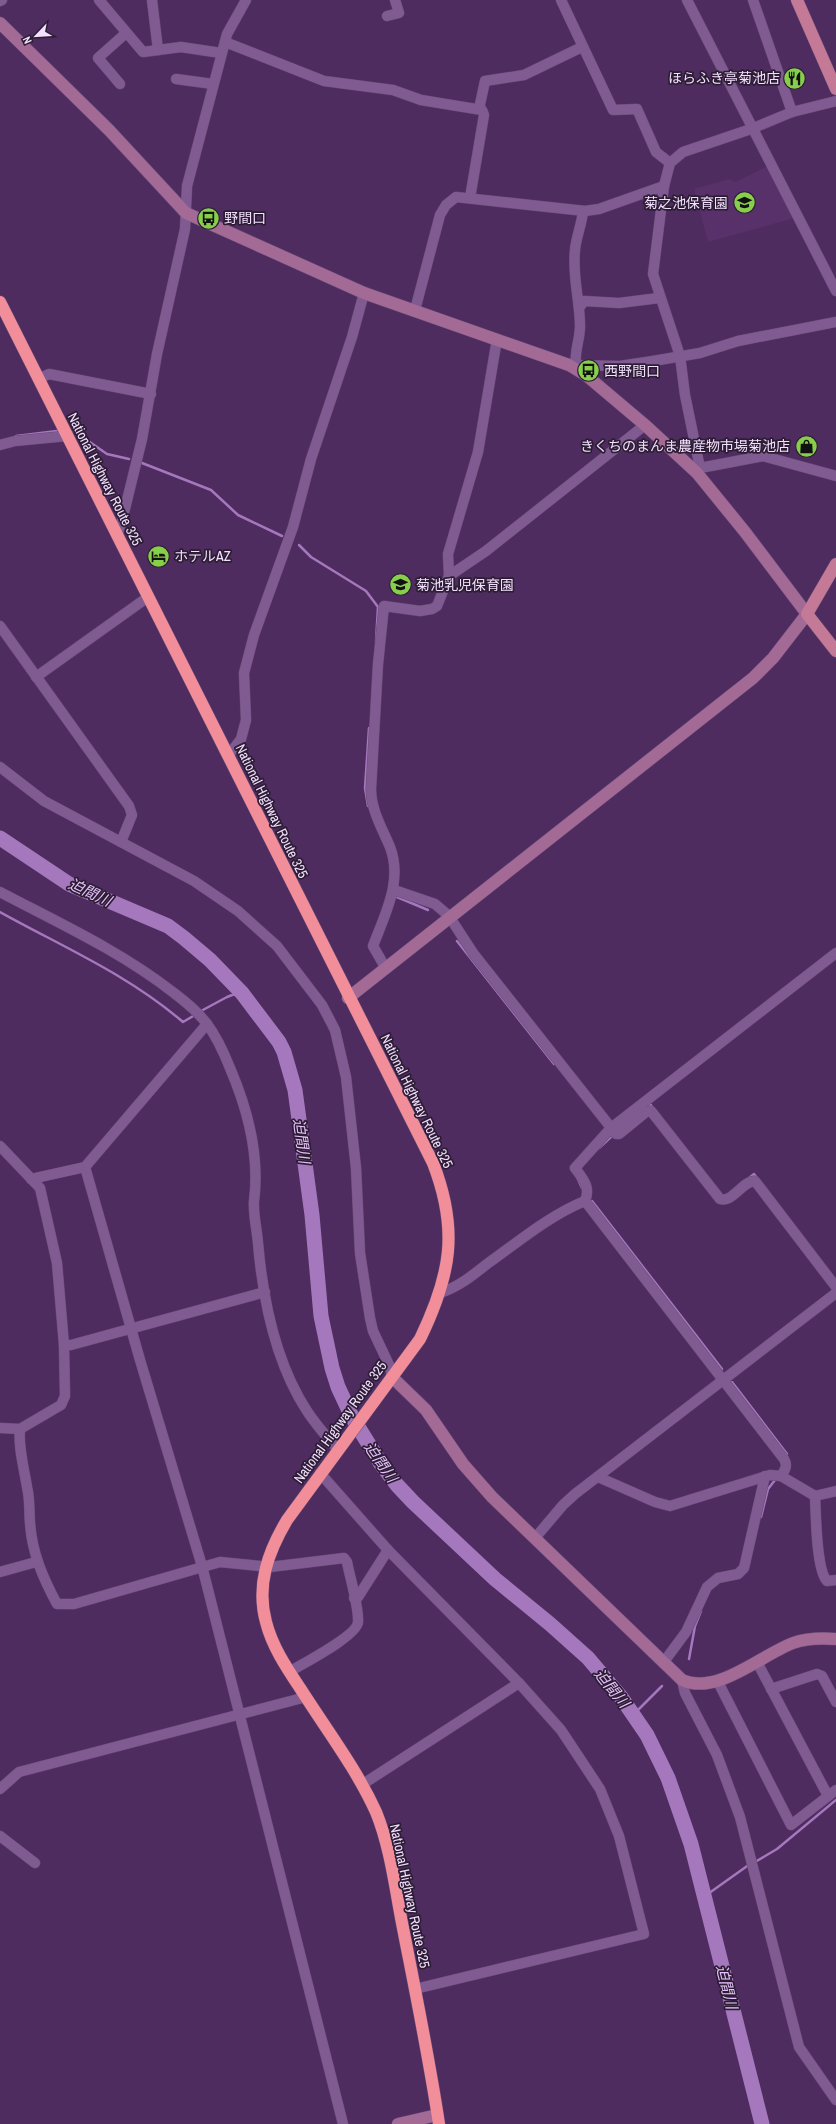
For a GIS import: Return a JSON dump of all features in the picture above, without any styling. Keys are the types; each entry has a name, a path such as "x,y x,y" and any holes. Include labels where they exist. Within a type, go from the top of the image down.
{"highway":[{"name":"National Highway Route 325","path":"0,302 438,1177 446,1208 449,1240 446,1274 440,1293 420,1339 320,1473 284,1525 265,1566 262,1592 266,1621 273,1644 289,1672 363,1784 376,1814 386,1844 415,1989 438,2119"}],"main road":[{"path":"797,0 836,89"},
{"path":"836,564 807,614 836,652"}],"street":[{"path":"99,0 143,52 181,48 221,53"},
{"path":"152,0 158,50"},
{"path":"117,535 128,498 151,394 157,354 185,229 188,186 221,53 227,34 246,0"},
{"path":"387,16 399,13 395,0"},
{"path":"561,0 613,110 637,109 656,152 670,163"},
{"path":"687,0 751,129 836,291"},
{"path":"753,0 792,112"},
{"path":"0,23 109,130 186,213 364,293 572,365 698,470 807,614 773,658 753,678 449,916 348,998"},
{"path":"120,84 98,58 126,33"},
{"path":"225,42 324,81 394,90 421,100 482,110 484,114 470,198"},
{"path":"479,109 485,81 524,75 582,47"},
{"path":"176,79 213,84"},
{"path":"698,470 680,356 653,274 664,186 670,163 683,152 751,129 792,112 836,101"},
{"path":"415,310 440,215 446,205 456,197 583,211 599,209 664,186"},
{"path":"572,365 575,358 580,330 579,308 576,298 575,251 583,211"},
{"path":"228,756 241,739 246,720 244,673 254,635 293,527 311,459 352,337 364,293"},
{"path":"579,308 584,301 618,303 660,298"},
{"path":"572,365 620,366 700,352 738,341 836,322"},
{"path":"385,967 373,946 394,890 395,874 392,854 373,808 371,797 378,664 384,606 420,612 437,606 449,576 448,554 478,452 497,339"},
{"path":"38,379 49,374 151,394"},
{"path":"449,576 486,551 645,425"},
{"path":"0,445 15,441 67,436"},
{"path":"698,470 763,456 836,476"},
{"path":"36,677 148,597"},
{"path":"0,626 129,806 132,815 121,842"},
{"path":"0,767 44,801 194,881 238,911 277,946 291,962 328,1016 338,1041 346,1077 356,1168 360,1246 371,1325 390,1367 392,1377 426,1410 463,1464 478,1482 682,1680 696,1684 717,1680 801,1641 836,1639"},
{"path":"394,890 435,904 449,916 473,953 616,1134 619,1134 646,1112 651,1111 720,1199 728,1199 748,1183 755,1181 836,1287"},
{"path":"0,892 140,969 189,1005 207,1024 222,1050 244,1099 251,1127 256,1169 255,1208 265,1292 276,1343 285,1369 306,1411 319,1429 340,1447"},
{"path":"440,1293 455,1288 515,1244 572,1206 586,1201 589,1193 588,1187 575,1168 611,1128 836,953"},
{"path":"31,1179 86,1167 207,1024"},
{"path":"0,1146 40,1188 57,1263 64,1345 65,1396 61,1405 20,1429 0,1428"},
{"path":"86,1167 131,1328 202,1566 241,1714 343,2124"},
{"path":"586,1201 784,1459 787,1464 782,1476"},
{"path":"64,1345 71,1345 265,1292"},
{"path":"535,1538 562,1505 836,1293"},
{"path":"20,1429 23,1464 28,1488 30,1524 36,1562 57,1604 74,1604 220,1562 265,1566 270,1568 303,1565 344,1558 354,1598 358,1622 353,1632 289,1672"},
{"path":"320,1473 388,1550 519,1683 560,1730 600,1789 619,1836 644,1934 415,1989"},
{"path":"598,1477 655,1502 670,1506 765,1476 782,1476 815,1496 836,1491"},
{"path":"663,1663 686,1632 707,1587 718,1578 738,1574 744,1568 765,1476"},
{"path":"815,1496 818,1548 822,1572 827,1581 836,1580"},
{"path":"354,1598 358,1597 388,1550"},
{"path":"0,1572 36,1562"},
{"path":"717,1680 792,1825 832,1793 771,1689 757,1662"},
{"path":"771,1689 817,1674 822,1676 836,1702"},
{"path":"682,1680 685,1693 717,1755 740,1817 754,1866 799,2046 836,2100"},
{"path":"363,1784 519,1683"},
{"path":"0,1789 19,1772 306,1697"},
{"path":"0,1836 35,1863"},
{"path":"398,2124 438,2119"}],"shaded area":[{"name":"菊之池保育園","path":"770,165 798,217 708,242 694,189 730,179 735,182"}],"waterway":[{"path":"16,436 57,431"},
{"path":"74,431 107,454 129,459"},
{"path":"142,463 211,490 238,515 282,536"},
{"path":"299,545 311,557 366,591 378,607 376,641"},
{"path":"368,806 365,788 369,728"},
{"name":"迫間川","path":"0,838 69,884 168,926 210,960 242,993 279,1042 284,1052 295,1090 312,1215 321,1316 332,1368 338,1387 352,1417 381,1464 397,1485 495,1579 550,1624 588,1658 621,1697 647,1735 668,1778 691,1844 762,2124"},
{"path":"397,897 428,910"},
{"path":"0,912 117,975 140,989 183,1022 195,1015"},
{"path":"457,941 554,1064"},
{"path":"201,1011 240,992"},
{"path":"646,1108 650,1104 653,1108"},
{"path":"599,1148 612,1136"},
{"path":"575,1173 582,1188"},
{"path":"749,1178 754,1174 757,1178"},
{"path":"592,1201 722,1369"},
{"path":"732,1382 787,1454"},
{"path":"761,1517 768,1489 775,1480"},
{"path":"689,1659 695,1626 701,1611"},
{"path":"634,1714 662,1686"},
{"path":"755,1862 777,1849 836,1800"},
{"path":"705,1896 750,1864"}],"place":[{"name":"ほらふき亭菊池店","path":"795,78"},
{"name":"菊之池保育園","path":"744,203"},
{"name":"野間口","path":"209,218"},
{"name":"西野間口","path":"588,371"},
{"name":"きくちのまんま農産物市場菊池店","path":"806,446"},
{"name":"ホテルAZ","path":"159,556"},
{"name":"菊池乳児保育園","path":"400,585"}]}
